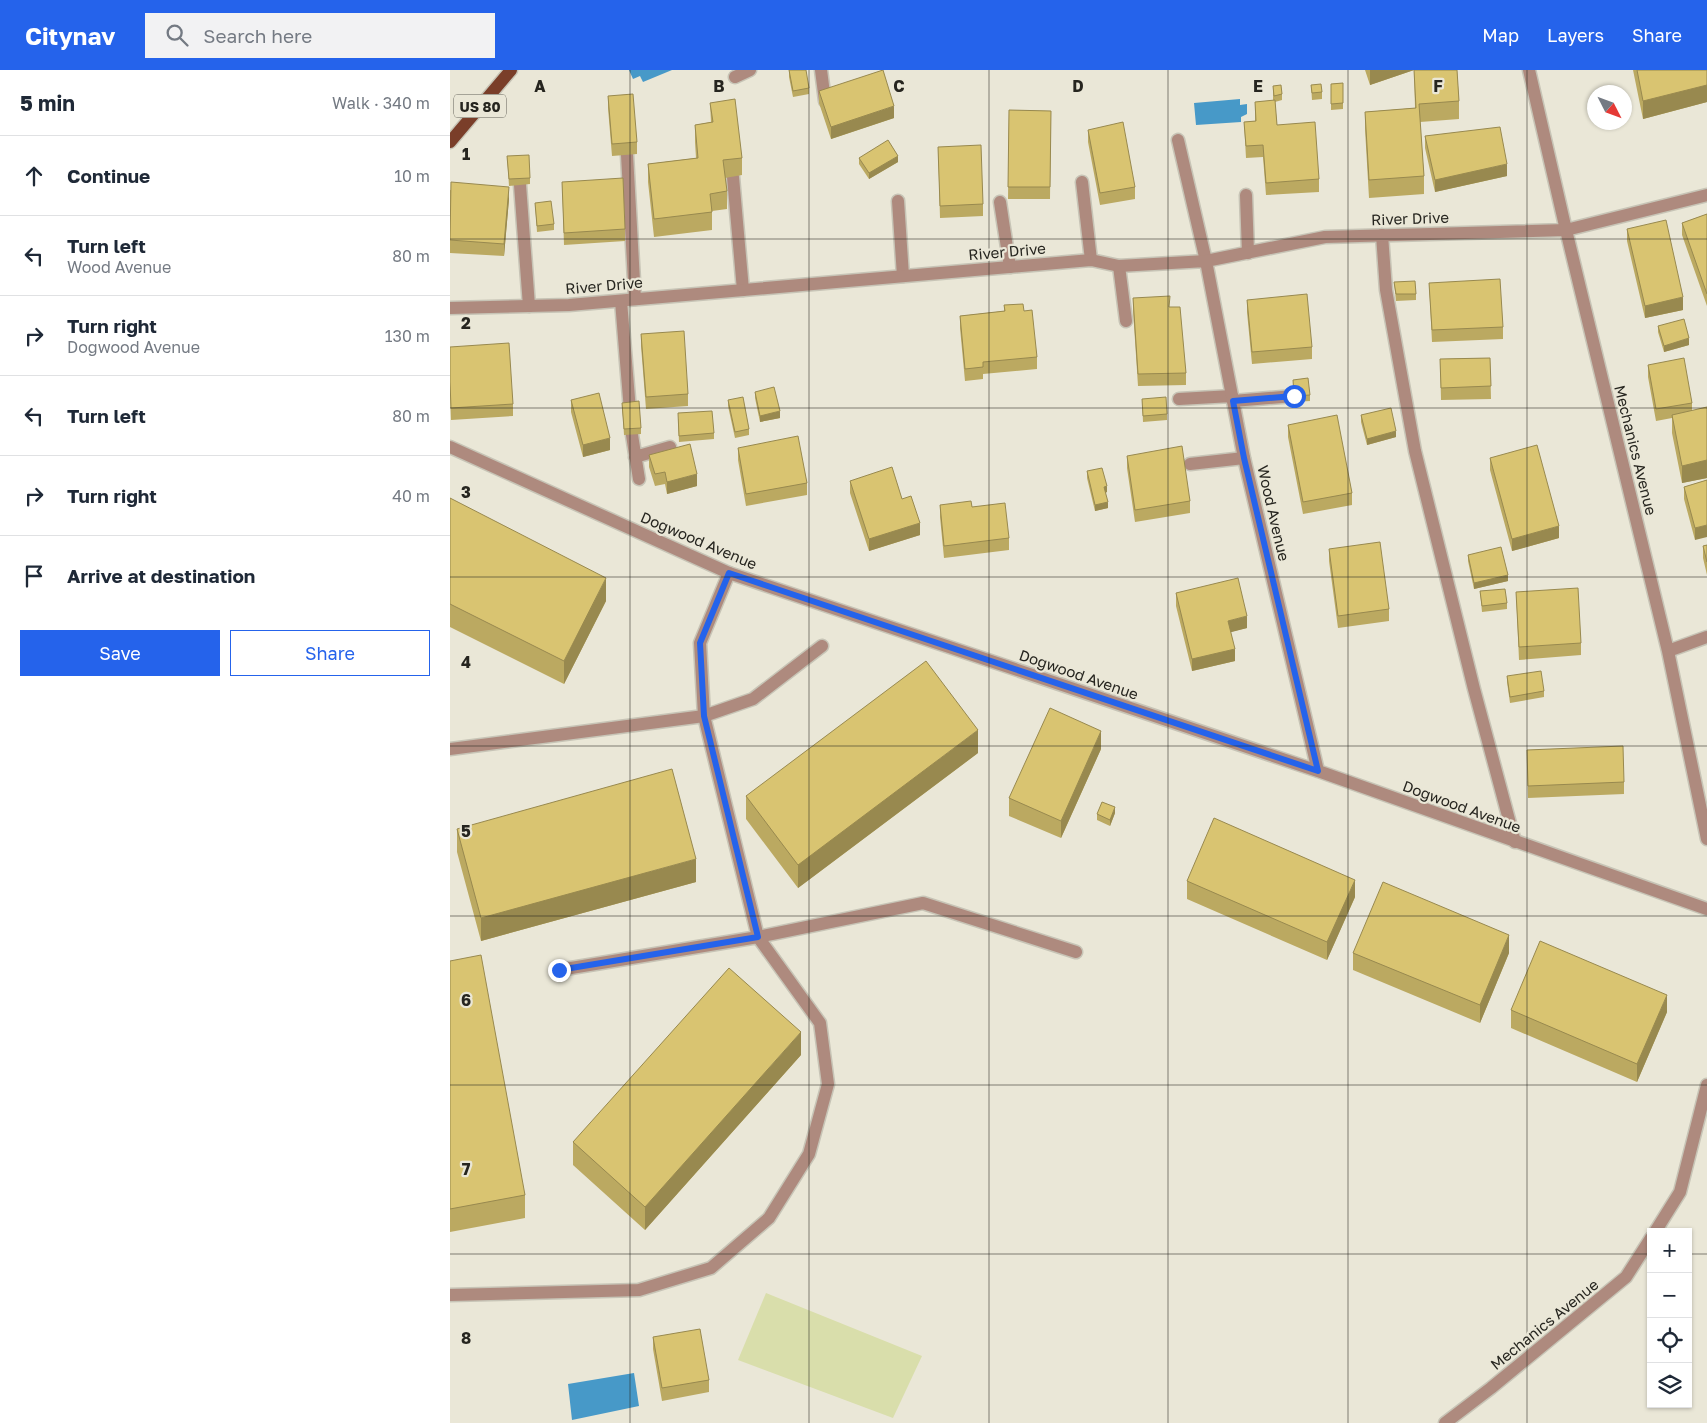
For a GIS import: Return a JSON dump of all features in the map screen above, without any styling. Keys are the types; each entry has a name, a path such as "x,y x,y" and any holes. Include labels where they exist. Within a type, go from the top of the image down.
{"main road":[{"name":"US 80","path":"450,142 511,70"}],"street":[{"path":"734,77 750,70"},
{"path":"822,70 825,101"},
{"name":"Mechanics Avenue","path":"1529,70 1668,651 1707,839"},
{"name":"Wood Avenue","path":"1178,140 1206,261 1244,458 1318,771"},
{"path":"627,155 635,299"},
{"path":"733,177 743,290"},
{"path":"1082,182 1091,260"},
{"path":"520,185 529,306"},
{"path":"1246,195 1248,253"},
{"name":"River Drive","path":"450,308 570,305 1091,260 1119,266 1206,261 1325,237 1566,230 1707,195"},
{"path":"898,201 903,276"},
{"path":"1000,202 1010,267"},
{"path":"1382,236 1386,290 1415,451 1472,680 1515,842"},
{"path":"1119,266 1126,322"},
{"path":"621,301 635,457 639,480"},
{"path":"1180,399 1294,396"},
{"name":"Dogwood Avenue","path":"450,447 729,573 1318,771 1707,909"},
{"path":"635,457 670,448"},
{"path":"1190,464 1244,458"},
{"path":"450,1295 638,1290 711,1268 769,1218 809,1154 828,1084 820,1023 758,937 704,716 700,643 729,573"},
{"path":"1668,651 1707,637"},
{"path":"450,749 704,716 752,699 822,646"},
{"path":"559,970 758,937 924,903 1076,952"},
{"path":"1658,1228 1680,1192 1707,1085"},
{"name":"Mechanics Avenue","path":"1445,1423 1626,1278 1647,1244"}],"green space":[{"path":"766,1293 922,1356 893,1418 738,1360"}],"water":[{"path":"629,70 672,70 643,82 640,76 633,79"},
{"path":"1240,99 1240,105 1247,104 1247,114 1241,117 1241,122 1196,125 1194,103"},
{"path":"634,1373 639,1406 572,1420 568,1384"}],"building":[{"path":"789,70 806,70 809,88 793,91"},
{"path":"883,70 894,106 831,127 819,91"},
{"path":"1414,70 1457,70 1459,101 1419,104 1424,176 1369,180 1365,112 1416,108"},
{"path":"1637,70 1707,70 1707,85 1643,101"},
{"path":"1343,83 1343,103 1331,104 1331,84"},
{"path":"1321,84 1322,92 1312,93 1311,85"},
{"path":"1281,85 1282,94 1274,96 1273,86"},
{"path":"633,94 637,142 612,144 608,96"},
{"path":"735,99 742,158 723,160 727,191 710,194 712,212 654,219 648,164 698,158 695,125 713,122 710,103"},
{"path":"1275,100 1277,125 1315,122 1319,179 1266,183 1263,145 1246,146 1244,122 1256,121 1255,102"},
{"path":"1009,110 1051,111 1050,187 1008,187"},
{"path":"1123,122 1135,187 1100,193 1088,130"},
{"path":"1500,127 1507,164 1435,180 1425,136"},
{"path":"888,140 898,156 869,173 859,158"},
{"path":"981,145 983,204 940,206 938,147"},
{"path":"529,155 530,178 509,179 507,156"},
{"path":"623,178 625,229 564,233 562,182"},
{"path":"451,182 509,187 504,244 450,240"},
{"path":"551,201 554,224 537,226 535,203"},
{"path":"1707,214 1707,294 1682,223"},
{"path":"1666,220 1683,297 1645,306 1627,229"},
{"path":"1500,279 1503,327 1432,330 1429,283"},
{"path":"1415,281 1416,294 1396,294 1394,282"},
{"path":"1307,294 1312,347 1252,352 1247,300"},
{"path":"1170,296 1169,307 1180,307 1186,373 1138,374 1133,298"},
{"path":"1023,304 1024,311 1032,310 1037,357 983,362 983,367 965,369 960,316 1005,311 1004,305"},
{"path":"1684,319 1689,338 1664,346 1658,326"},
{"path":"684,331 688,394 646,397 641,334"},
{"path":"509,343 513,404 451,408 450,347"},
{"path":"1490,358 1491,386 1441,388 1440,359"},
{"path":"1684,358 1692,403 1656,409 1648,365"},
{"path":"1308,378 1310,395 1294,396 1293,380"},
{"path":"774,387 780,411 760,416 755,392"},
{"path":"599,393 610,438 583,445 571,400"},
{"path":"743,397 749,429 735,432 728,400"},
{"path":"1166,397 1167,414 1143,416 1142,399"},
{"path":"639,401 641,428 624,429 622,403"},
{"path":"1707,407 1707,460 1682,466 1672,415"},
{"path":"1391,408 1396,431 1367,439 1361,415"},
{"path":"712,411 714,433 679,436 678,413"},
{"path":"1337,415 1352,493 1303,502 1288,425"},
{"path":"798,436 807,483 746,494 738,448"},
{"path":"690,444 697,474 667,482 665,472 655,474 649,455"},
{"path":"1537,445 1559,526 1512,539 1490,458"},
{"path":"1182,446 1190,501 1135,510 1127,456"},
{"path":"892,467 902,499 911,496 920,523 869,539 850,481"},
{"path":"1102,468 1107,486 1104,487 1108,502 1095,505 1087,471"},
{"path":"1707,480 1707,525 1695,528 1684,487"},
{"path":"450,498 606,578 564,661 450,604"},
{"path":"971,501 972,507 1005,503 1009,538 944,546 940,505"},
{"path":"1380,542 1389,609 1338,616 1329,549"},
{"path":"1707,545 1707,562 1703,546"},
{"path":"1501,547 1508,575 1474,583 1468,555"},
{"path":"1238,578 1247,616 1228,621 1235,649 1192,659 1176,593"},
{"path":"1578,588 1581,643 1519,647 1516,592"},
{"path":"1505,589 1507,603 1482,606 1480,591"},
{"path":"926,661 978,730 798,865 746,796"},
{"path":"1541,671 1544,691 1510,697 1507,676"},
{"path":"1050,708 1101,731 1061,821 1009,798"},
{"path":"1623,746 1624,782 1528,786 1527,750"},
{"path":"672,769 696,859 481,918 457,829"},
{"path":"1102,802 1115,807 1110,820 1097,814"},
{"path":"1214,818 1355,880 1327,942 1187,881"},
{"path":"1383,882 1509,935 1480,1005 1353,953"},
{"path":"1540,941 1667,995 1637,1064 1511,1010"},
{"path":"481,955 525,1195 450,1209 450,961"},
{"path":"729,968 801,1032 645,1207 573,1142"},
{"path":"700,1329 709,1380 662,1388 653,1337"}],"route":[{"path":"559,970 758,937 704,716 700,643 729,573 1318,771 1244,458 1233,401 1294,396"}]}
